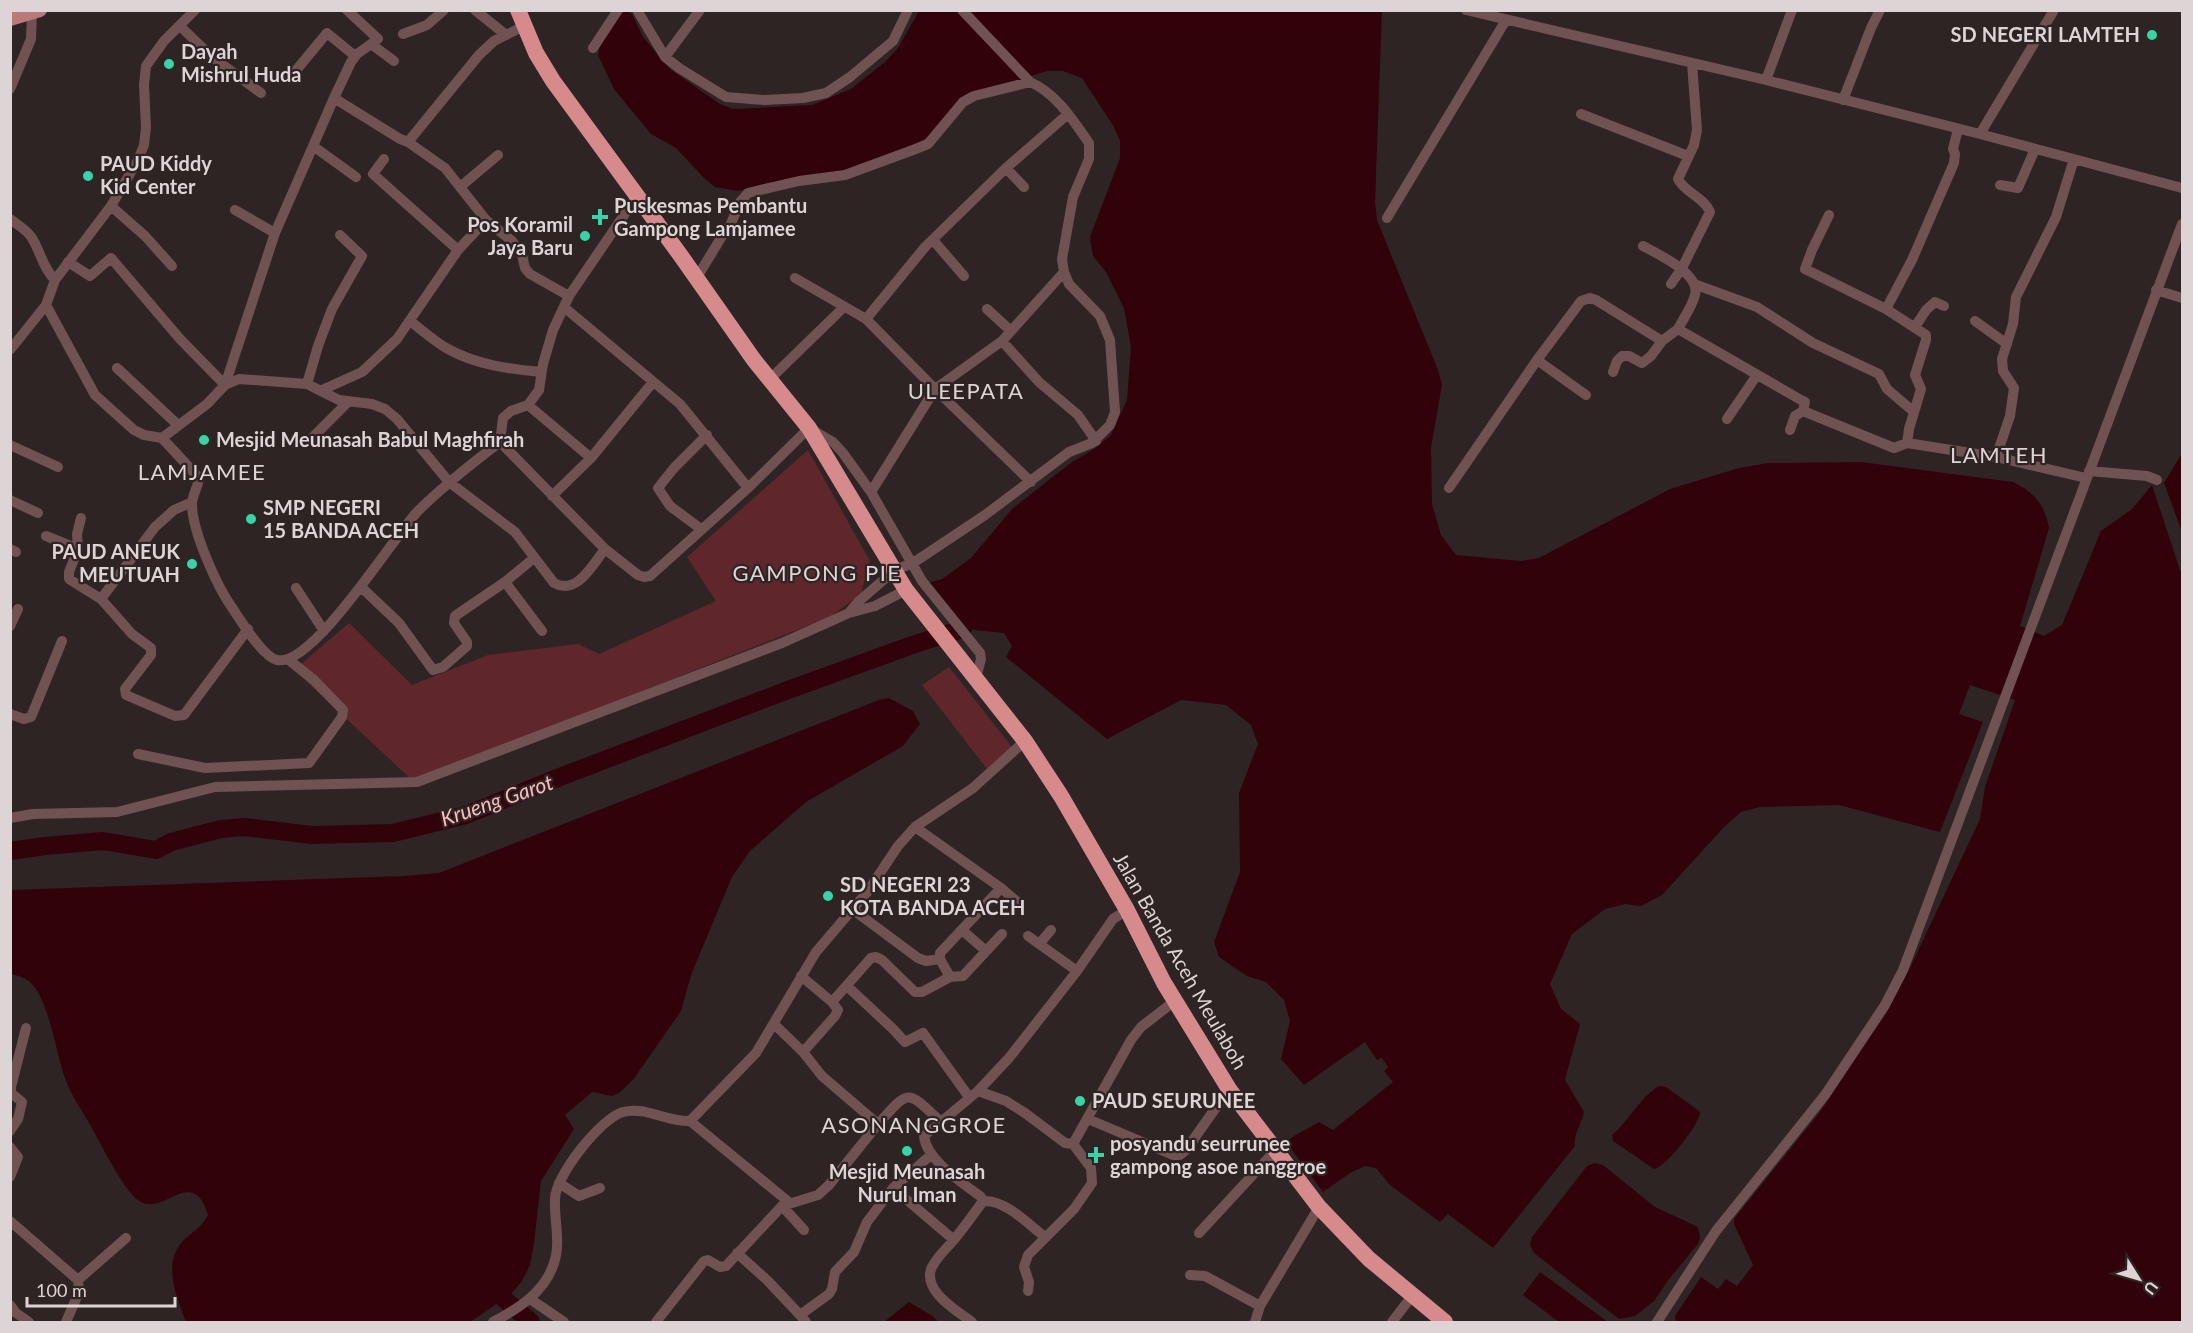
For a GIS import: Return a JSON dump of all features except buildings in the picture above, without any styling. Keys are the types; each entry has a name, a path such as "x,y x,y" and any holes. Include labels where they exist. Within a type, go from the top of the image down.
{"highway":[{"name":"Jalan Banda Aceh Meulaboh","path":"521,18 536,53 553,81 769,380 809,428 908,592 1025,741 1061,796 1127,910 1164,983 1229,1089 1318,1207 1369,1259 1445,1323"}],"main road":[{"path":"10,19 36,12"}],"street":[{"path":"10,350 46,304 55,280 111,206 138,160 144,145 146,128 144,84 146,66 164,40 195,10"},
{"path":"162,438 207,404 225,385 275,233 334,98 355,56 378,39 347,10"},
{"path":"403,34 427,25 444,10"},
{"path":"475,10 506,35"},
{"path":"592,48 618,10"},
{"path":"637,10 665,57 726,97 765,100 803,98 826,93 850,77 892,41 908,10"},
{"path":"665,57 700,10"},
{"path":"849,613 858,602 895,570 913,563 1031,482 1069,452 1096,441 1110,425 1115,412 1110,340 1100,315 1069,284 1062,259 1073,197 1089,159 1090,145 1068,114 1045,89 1029,81 962,10"},
{"path":"1466,10 1766,80 2182,188"},
{"path":"1766,80 1792,10"},
{"path":"1843,100 1880,10"},
{"path":"1980,134 2054,10"},
{"path":"10,89 31,39 36,12"},
{"path":"408,142 479,55 494,41 506,35 521,18"},
{"path":"1387,218 1506,20"},
{"path":"180,26 212,57 261,93"},
{"path":"293,74 327,33 355,56"},
{"path":"371,44 394,61"},
{"path":"1671,284 1682,268 1710,212 1707,205 1682,186 1678,178 1694,145 1697,130 1692,63"},
{"path":"696,279 730,226 740,202 748,193 788,183 845,175 913,150 928,144 963,102 974,96 1029,81"},
{"path":"334,98 408,142 445,168 486,220 518,248 525,268 530,274 569,296"},
{"path":"866,319 933,240 1006,168 1068,114"},
{"path":"1581,114 1688,156"},
{"path":"1886,309 1912,260 1954,163 1953,149 1958,129"},
{"path":"313,146 356,177"},
{"path":"2000,185 2018,188 2035,149"},
{"path":"460,187 498,155"},
{"path":"384,159 373,174 458,250"},
{"path":"1996,457 2010,416 2014,388 2002,371 2002,359 2013,324 2016,297 2056,217 2074,159"},
{"path":"1006,168 1024,187"},
{"path":"290,660 324,631 361,587 416,514 449,482 500,442 503,418 511,411 528,405 539,390 541,372 553,330 569,296 637,196"},
{"path":"111,206 145,236 171,266"},
{"path":"235,210 275,233"},
{"path":"1829,215 1805,268 1886,309 1925,333 1926,338 1915,375 1921,389 1907,443"},
{"path":"10,219 28,232 48,273 55,280"},
{"path":"322,390 362,372 397,339 458,250 486,220"},
{"path":"1657,1323 1716,1231 1825,1095 1885,1005 1904,970 2182,224"},
{"path":"307,384 332,309 362,256 340,235"},
{"path":"933,240 964,276"},
{"path":"1613,372 1622,356 1642,363 1651,356 1662,341 1678,329 1696,294 1694,284 1682,268 1643,246"},
{"path":"68,262 90,276 111,258 180,339 225,385"},
{"path":"871,492 934,389 1002,341 1064,272"},
{"path":"795,278 866,319 934,389 1031,482"},
{"path":"1694,284 1757,307 1813,342 1879,374 1887,389 1914,412"},
{"path":"2157,290 2182,298"},
{"path":"1449,488 1537,360 1581,301 1596,300 1662,341"},
{"path":"1915,327 1926,310 1935,302 1944,306"},
{"path":"46,304 95,395 134,430 144,435 162,438 199,478 198,488 192,502 198,539 229,603 248,630 267,654 276,660 290,660 314,680 343,710 342,717 309,763 205,768 138,754"},
{"path":"769,380 844,307"},
{"path":"565,308 680,404 748,488"},
{"path":"987,309 1011,331"},
{"path":"410,321 446,348 464,357 503,369 541,372"},
{"path":"1975,321 2007,344"},
{"path":"1678,329 1805,402 1803,411 1795,416 1790,430"},
{"path":"1002,341 1039,382 1078,415 1096,441"},
{"path":"1537,360 1586,395"},
{"path":"117,368 178,425"},
{"path":"1727,419 1757,375"},
{"path":"225,385 239,380 307,384 339,400 372,404 385,409 397,419 449,482 515,532 554,583 567,587 581,578 605,549"},
{"path":"552,496 591,458 653,382"},
{"path":"312,438 348,402"},
{"path":"528,405 591,458"},
{"path":"1803,411 1889,447 1899,447 1907,443 2087,474 2147,476 2157,480"},
{"path":"500,442 605,549 638,575 644,577 650,576 748,488 809,428 833,442 871,492 922,580 980,653 981,659 976,678"},
{"path":"701,529 669,506 658,488 674,468 707,435"},
{"path":"10,445 58,467"},
{"path":"10,500 38,513"},
{"path":"101,599 155,527 174,510 192,502"},
{"path":"81,518 77,534 78,549 69,579 101,599 132,634 151,648 151,655 125,689 126,695 175,716 184,715 248,630"},
{"path":"46,536 78,549"},
{"path":"361,587 399,622 433,670 443,667 467,646 467,642 454,623 455,615 505,582 534,558"},
{"path":"505,582 542,631"},
{"path":"296,588 324,631"},
{"path":"10,818 33,814 117,812 215,787 417,782 782,643 849,613 875,606 908,592"},
{"path":"10,626 18,609"},
{"path":"10,714 24,719 31,717 62,641"},
{"path":"690,1121 756,1053 816,952 868,891 898,846 915,827 973,788 1025,741"},
{"path":"915,827 1001,888 1021,905"},
{"path":"950,977 940,959 943,949 1001,888"},
{"path":"852,909 918,958 940,959"},
{"path":"983,1201 932,1154 925,1144 924,1136 974,1094 1031,1031 1113,919 1127,910"},
{"path":"962,930 986,951"},
{"path":"1040,943 1051,930"},
{"path":"832,1002 871,958 876,957 888,965 915,992 922,992 950,977 963,976 1002,934"},
{"path":"1028,936 1077,971"},
{"path":"801,976 832,1002 838,1010 836,1016 803,1052"},
{"path":"847,986 905,1042 923,1033 974,1094 1006,1101 1025,1113 1065,1143 1073,1144 1091,1168 1092,1183 1074,1209 1028,1255 1024,1267 1029,1282 1028,1291"},
{"path":"1073,1144 1131,1040 1141,1027 1176,1000"},
{"path":"774,1024 803,1052 822,1076 878,1124"},
{"path":"10,1131 18,1119 22,1102 11,1093 11,1082 26,1028"},
{"path":"1088,1119 1173,1155 1180,1155 1186,1150 1229,1089"},
{"path":"656,1323 704,1261 708,1260 720,1267 726,1266 786,1205 818,1195 824,1190 878,1124 902,1099 910,1096 916,1099 941,1122"},
{"path":"493,1323 527,1301 547,1277 554,1263 557,1248 555,1197 559,1183 569,1163 580,1150 609,1120 620,1113 637,1109 671,1120 690,1121 786,1205 804,1230"},
{"path":"10,1147 18,1157 10,1178"},
{"path":"1199,1233 1275,1150"},
{"path":"737,1253 768,1281 803,1319 829,1294 832,1289 834,1272 854,1252 867,1222 893,1188 932,1154"},
{"path":"559,1183 579,1196 600,1188"},
{"path":"893,1188 954,1240"},
{"path":"983,1201 1003,1206 1045,1237"},
{"path":"972,1323 948,1304 935,1290 930,1278 931,1269 937,1258 954,1240 983,1201"},
{"path":"1254,1323 1260,1306 1318,1207"},
{"path":"10,1221 78,1280 79,1292 66,1323"},
{"path":"78,1280 126,1238"},
{"path":"1190,1275 1205,1276 1260,1306"},
{"path":"1392,1323 1412,1296"},
{"path":"527,1301 564,1323"},
{"path":"10,1305 29,1323"}],"shaded area":[{"path":"627,11 632,14 643,37 670,69 720,104 733,109 812,105 851,89 885,62 898,48 919,11 1382,11 1375,202 1377,220 1442,385 1431,447 1432,504 1441,535 1456,555 1521,561 1539,558 1670,489 1739,468 1768,463 1861,462 2013,482 2027,490 2037,500 2045,513 2049,528 2020,626 2044,636 2062,625 2101,531 2132,509 2152,485 2164,483 2182,453 2182,1322 1676,1322 1675,1316 1701,1277 1718,1289 1726,1279 1737,1286 1753,1265 1734,1224 1734,1219 1820,1112 1887,1012 1980,819 1985,787 2015,700 1970,685 1959,714 1983,722 1940,832 1839,805 1760,807 1741,812 1725,826 1662,895 1641,906 1625,904 1605,909 1572,934 1550,984 1561,1009 1580,1024 1565,1080 1584,1112 1583,1116 1575,1138 1575,1146 1493,1248 1448,1214 1440,1222 1390,1185 1376,1168 1365,1166 1350,1173 1323,1192 1286,1142 1319,1122 1333,1130 1393,1082 1384,1071 1388,1067 1382,1058 1377,1060 1365,1042 1304,1085 1281,1059 1290,1021 1284,1000 1266,982 1247,976 1219,957 1214,942 1240,872 1239,793 1258,744 1251,725 1226,705 1181,700 1107,739 1006,657 1012,646 1004,633 963,629 927,583 942,579 971,558 1012,509 1111,435 1127,400 1131,347 1124,308 1106,272 1093,256 1090,237 1120,158 1120,141 1114,127 1082,78 1063,71 1047,71 974,95 929,136 916,144 835,175 767,183 738,191 715,187 676,148 651,134 614,89 598,55 600,45 620,14"},
{"path":"808,450 870,561 861,594 830,617 413,781 294,670 349,623 412,685 488,655 578,644 599,654 716,601 687,557"},
{"path":"949,667 1012,747 987,769 922,685"},
{"path":"889,698 913,711 920,724 903,746 806,802 750,851 732,877 691,975 681,1011 633,1080 619,1093 612,1096 592,1092 565,1115 574,1129 541,1181 530,1265 522,1281 511,1294 470,1322 186,1322 173,1281 173,1261 182,1242 199,1227 208,1215 202,1201 195,1194 187,1192 150,1204 141,1202 128,1190 115,1169 68,1085 47,1014 37,990 27,980 11,974 11,890 439,873"},
{"path":"1659,1086 1666,1087 1700,1112 1699,1118 1682,1144 1666,1161 1654,1169 1613,1141 1612,1135 1646,1096"},
{"path":"1595,1163 1603,1165 1655,1207 1698,1227 1700,1238 1698,1244 1654,1301 1635,1316 1619,1319 1534,1253 1530,1245 1532,1237 1587,1166"},
{"path":"1540,1272 1608,1322 1559,1322 1523,1295"},
{"path":"909,1302 934,1317 938,1322 884,1322"}],"pier":[{"path":"2164,483 2182,532 2182,576 2152,485"}],"waterway":[{"name":"Krueng Garot","path":"10,851 103,841 156,850 171,842 221,829 245,827 312,835 393,833 466,815 788,690 963,629"},
{"path":"503,1298 531,1322"}],"place":[{"name":"SD NEGERI LAMTEH","path":"2152,35"},
{"name":"Dayah Mishrul Huda","path":"169,64"},
{"name":"PAUD Kiddy Kid Center","path":"88,176"},
{"name":"Puskesmas Pembantu Gampong Lamjamee","path":"600,217"},
{"name":"Pos Koramil Jaya Baru","path":"585,236"},
{"name":"Mesjid Meunasah Babul Maghfirah","path":"204,440"},
{"name":"SMP NEGERI 15 BANDA ACEH","path":"251,519"},
{"name":"PAUD ANEUK MEUTUAH","path":"192,564"},
{"name":"SD NEGERI 23 KOTA BANDA ACEH","path":"828,896"},
{"name":"PAUD SEURUNEE","path":"1080,1101"},
{"name":"Mesjid Meunasah Nurul Iman","path":"907,1151"},
{"name":"posyandu seurrunee gampong asoe nanggroe","path":"1096,1155"}],"district":[{"name":"ULEEPATA","path":"966,391"},
{"name":"LAMTEH","path":"1999,455"},
{"name":"LAMJAMEE","path":"202,472"},
{"name":"GAMPONG PIE","path":"817,573"},
{"name":"ASONANGGROE","path":"914,1125"}]}
